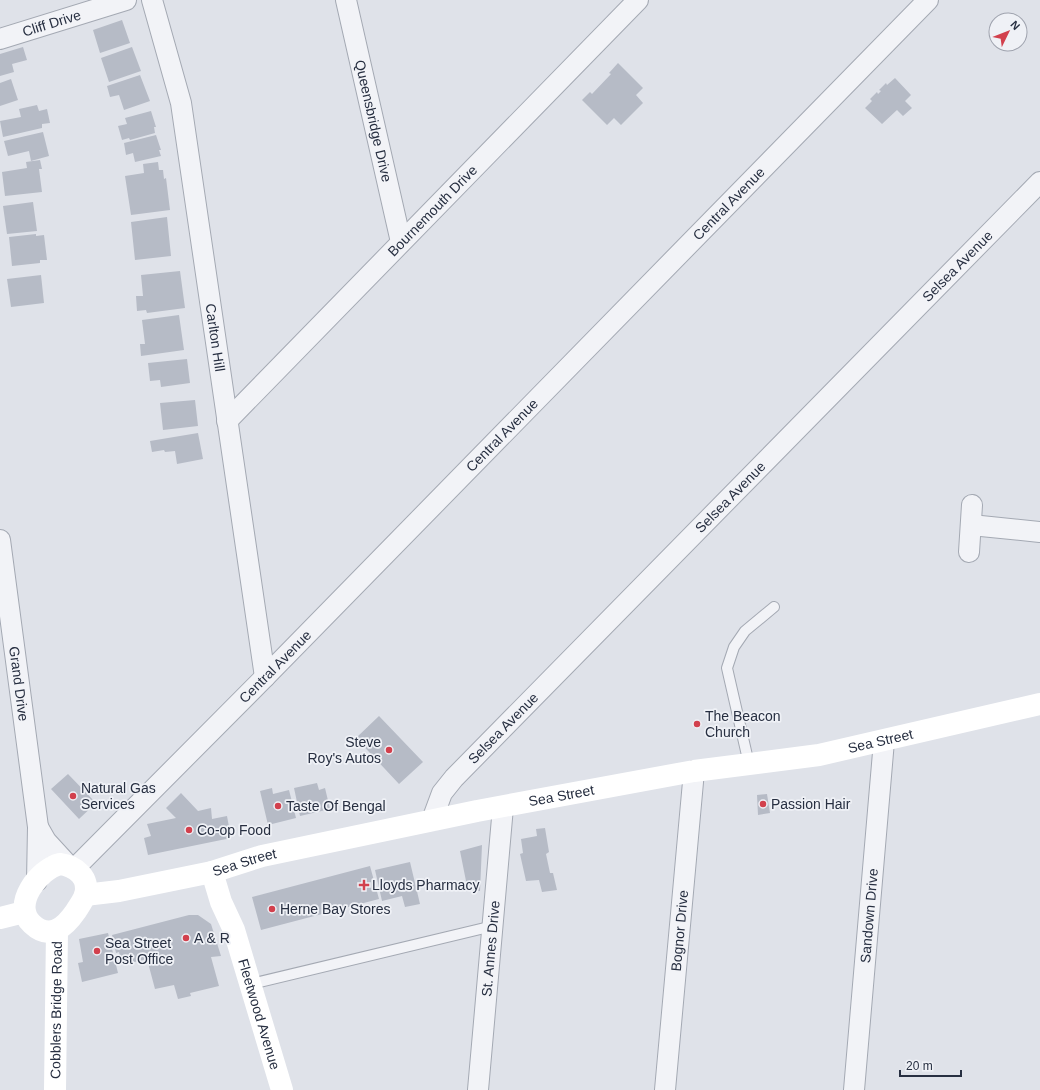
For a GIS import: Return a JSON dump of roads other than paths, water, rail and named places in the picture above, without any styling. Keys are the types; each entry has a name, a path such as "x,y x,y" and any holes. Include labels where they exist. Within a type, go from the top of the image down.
{"main road":[{"name":"Sea Street","path":"85,895 119,891 212,872 262,856 432,820 694,771 819,755 1040,704"},
{"path":"53,866 71,867 84,880 85,895 67,924 57,930 44,931 36,928 30,923 24,912 26,897 37,881 46,869 53,866"},
{"name":"Fleetwood Avenue","path":"212,872 221,902 234,930 282,1090"},
{"path":"0,918 24,912"},
{"name":"Cobblers Bridge Road","path":"55,1090 57,930"}],"street":[{"name":"Cliff Drive","path":"0,39 126,0"},
{"name":"Carlton Hill","path":"152,0 181,103 265,677"},
{"name":"Bournemouth Drive","path":"228,421 638,0"},
{"name":"Central Avenue","path":"71,867 265,677 928,0"},
{"name":"Queensbridge Drive","path":"349,2 401,242"},
{"name":"Selsea Avenue","path":"432,820 442,793 454,778 1040,182"},
{"path":"969,552 972,505"},
{"path":"971,525 1040,532"},
{"name":"Grand Drive","path":"0,540 38,826 37,881"},
{"name":"Sandown Drive","path":"854,1090 884,741"},
{"name":"Bognor Drive","path":"665,1090 694,771"},
{"name":"St. Annes Drive","path":"478,1090 503,807"},
{"name":"Grand Drive","path":"38,826 46,841 71,867"}],"lane":[{"path":"749,764 727,668 734,647 745,631 774,607"},
{"path":"251,984 493,926"}],"place":[{"name":"The Beacon Church","path":"697,724"},
{"name":"Steve Roy's Autos","path":"389,750"},
{"name":"Natural Gas Services","path":"73,796"},
{"name":"Passion Hair","path":"763,804"},
{"name":"Taste Of Bengal","path":"278,806"},
{"name":"Co-op Food","path":"189,830"},
{"name":"Lloyds Pharmacy","path":"364,885"},
{"name":"Herne Bay Stores","path":"272,909"},
{"name":"A & R","path":"186,938"},
{"name":"Sea Street Post Office","path":"97,951"}]}
